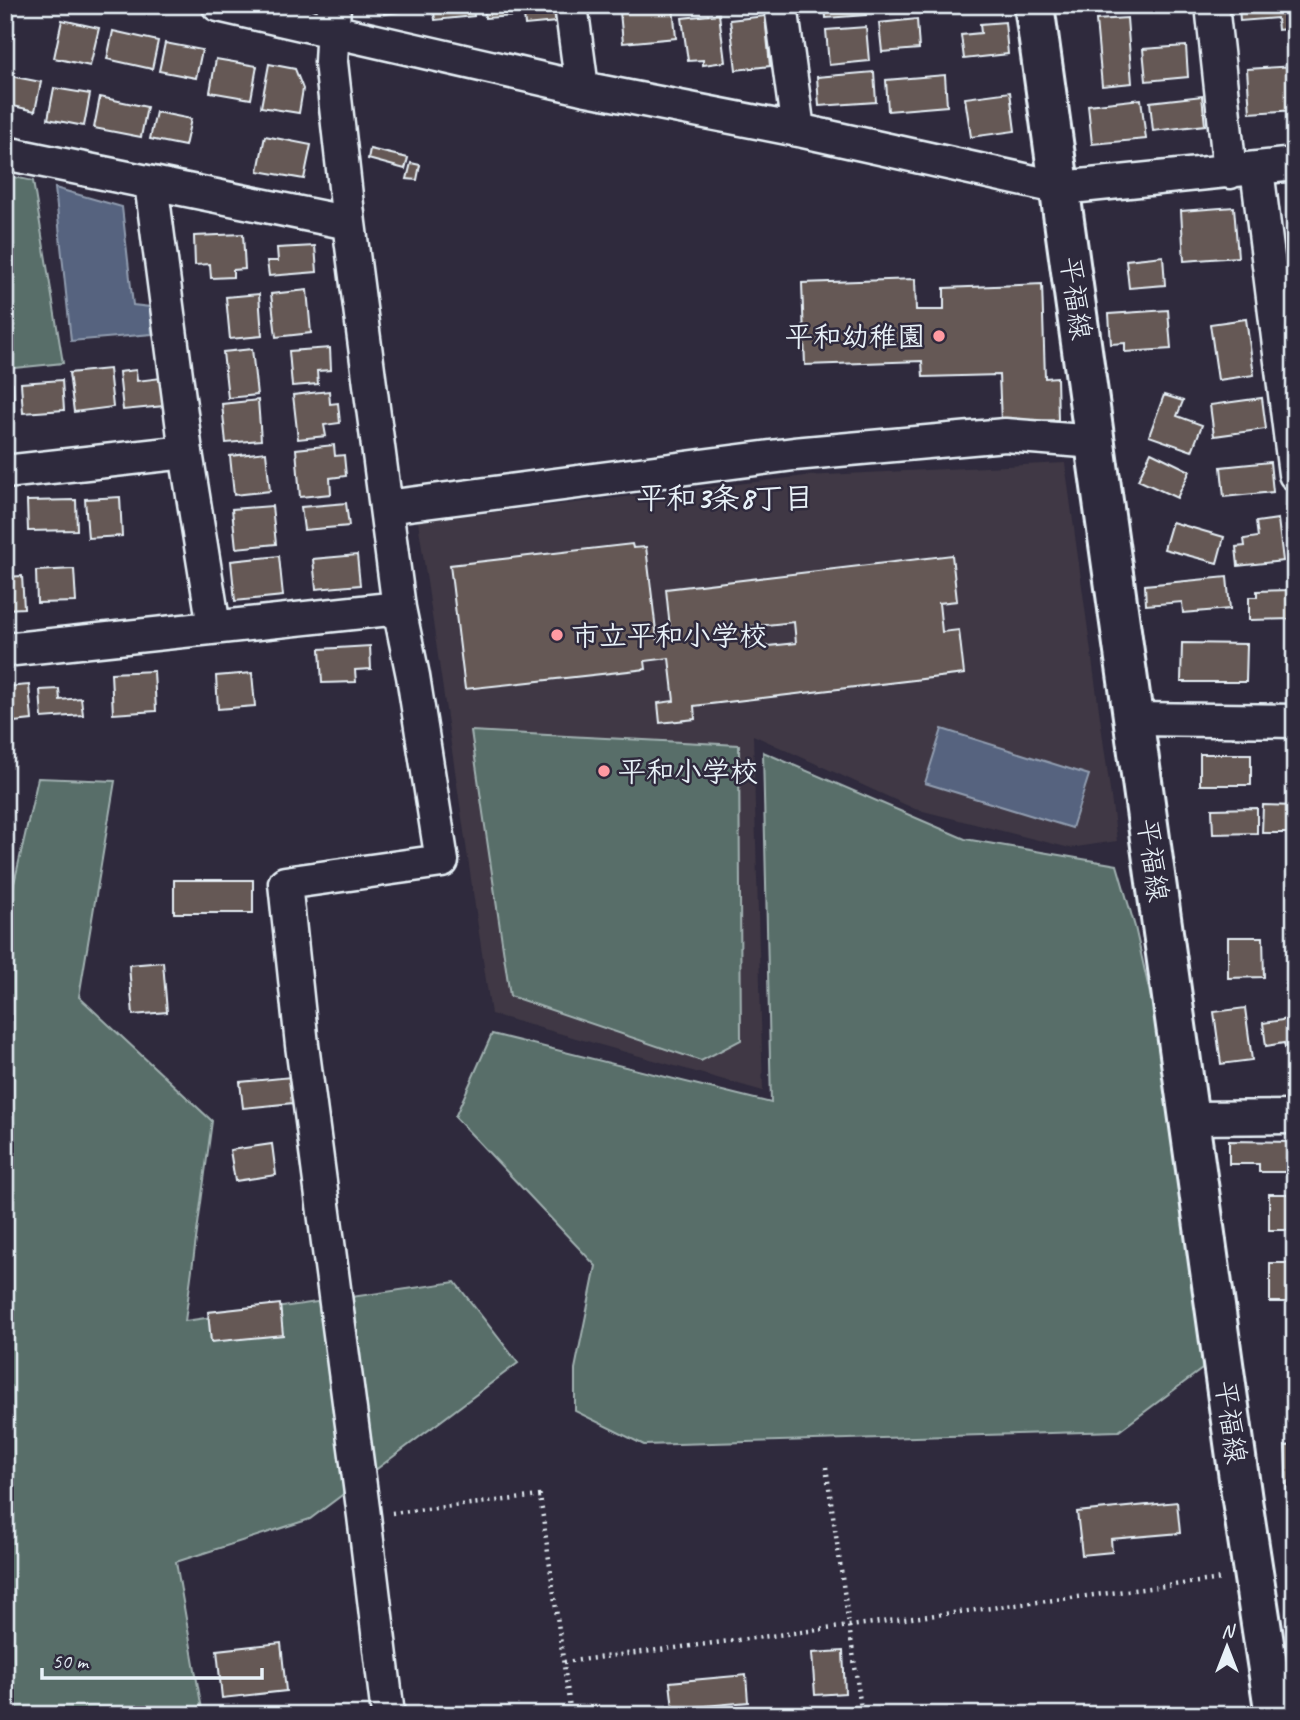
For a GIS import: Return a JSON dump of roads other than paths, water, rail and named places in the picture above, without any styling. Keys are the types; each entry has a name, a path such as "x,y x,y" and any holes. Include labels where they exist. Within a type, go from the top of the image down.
{"street":[{"path":"218,5 333,18 582,88 798,130 1061,188 1295,164"},
{"path":"571,5 582,88"},
{"path":"781,5 798,130"},
{"name":"平福線","path":"1034,5 1253,1575 1280,1697"},
{"path":"1212,5 1244,170 1295,474"},
{"path":"333,18 331,62 349,223 399,608 413,676 442,861 285,883 302,1045 388,1715"},
{"path":"5,153 349,223"},
{"path":"151,183 187,452 214,627"},
{"path":"386,506 820,451 1004,435 1096,442"},
{"path":"5,472 187,452"},
{"path":"5,650 399,608"},
{"path":"1134,719 1295,721"},
{"path":"1189,1118 1295,1117"}],"water":[{"path":"55,188 122,207 133,305 150,307 152,334 71,341"},
{"path":"942,729 1089,775 1072,828 925,783"}],"place":[{"name":"平和幼稚園","path":"939,336"},
{"name":"市立平和小学校","path":"557,635"},
{"name":"平和小学校","path":"604,771"}],"district":[{"name":"平和3条8丁目","path":"725,498"}]}
